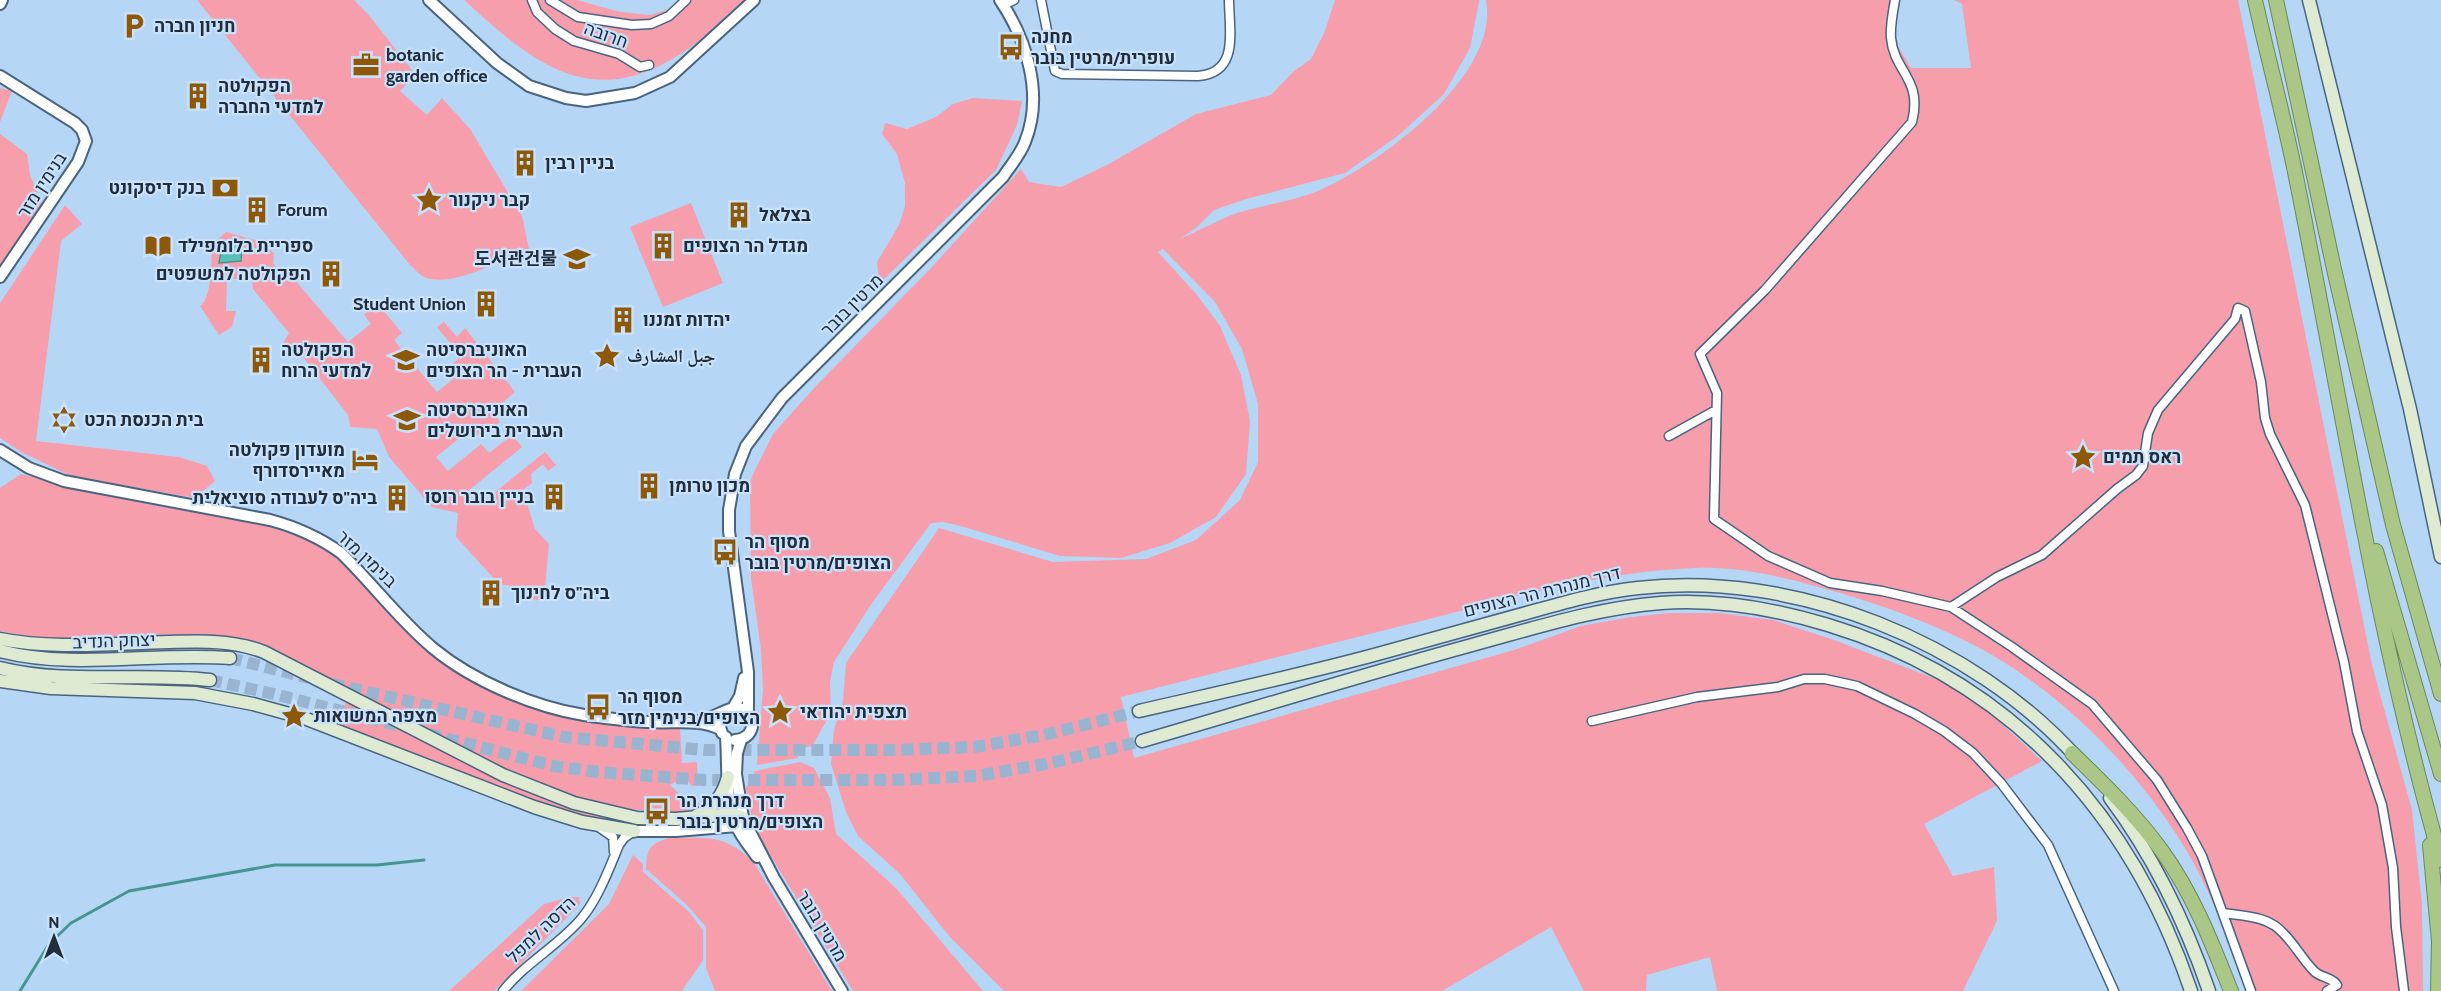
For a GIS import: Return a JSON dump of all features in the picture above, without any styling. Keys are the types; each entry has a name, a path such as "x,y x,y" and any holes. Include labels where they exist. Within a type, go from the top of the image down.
{"highway":[{"path":"2255,0 2296,175 2378,605 2426,807 2441,860"},
{"path":"2276,0 2393,525 2441,694"},
{"path":"2355,480 2441,774"},
{"path":"2072,753 2124,804 2163,852 2197,909 2231,991"},
{"path":"2426,807 2439,932 2438,991"}],"main road":[{"path":"2310,0 2410,410 2441,557"},
{"name":"דרך מנהרת הר הצופים","path":"1139,711 1374,655 1579,598 1637,588 1684,585 1759,591 1809,602 1888,628 1942,653 1978,674 2017,703 2072,753 2102,787 2129,824 2168,890 2193,945 2209,991"},
{"name":"דרך מנהרת הר הצופים","path":"1142,741 1434,656 1604,610 1684,602 1756,608 1805,618 1872,640 1934,668 1989,703 2042,747 2089,798 2127,853 2164,920 2191,991"},
{"path":"0,639 36,644 188,641 241,644 264,652 461,754 531,787 574,803 637,818 737,819"},
{"name":"יצחק הנדיב","path":"0,651 57,660 230,658"},
{"name":"יצחק הנדיב","path":"0,668 57,676 210,680"},
{"path":"0,681 41,688 195,693 253,704 304,718 534,807 592,824 634,831"},
{"path":"691,818 716,803 723,793 728,777"}],"street":[{"path":"429,0 497,63 529,86 566,98 586,101 634,93 670,77 754,0"},
{"name":"חרובה","path":"532,0 537,12 555,29 574,41 619,54 640,68 649,65"},
{"path":"550,0 578,17 632,25 651,24 669,16 686,0"},
{"path":"1041,0 1055,71 1062,74 1198,76 1216,72 1224,66 1229,47 1229,0"},
{"path":"1895,0 1891,38 1898,60 1913,88 1915,110 1912,122 1765,290 1700,354 1717,393 1714,519 1768,556 1830,583 1882,591 1951,607 2092,704 2157,780 2187,828 2202,856 2252,991"},
{"name":"מרטין בובר","path":"748,713 748,672 729,531 732,490 741,457 753,434 783,398 1003,177 1020,153 1033,105 1031,79 1020,36 1006,2"},
{"name":"בנימין מזר","path":"0,76 75,123 86,138 81,155 0,278"},
{"path":"1951,607 1997,577 2042,555 2117,489 2136,476 2143,466 2148,433 2158,410 2235,320 2238,308 2245,311 2261,382 2265,418 2273,441 2306,505 2344,662 2357,730 2382,805 2393,868 2396,927 2404,991"},
{"path":"1669,436 1716,410"},
{"name":"בנימין מזר","path":"0,450 29,468 64,481 270,520 301,529 341,554 428,644 481,679 507,691 560,710 583,715 649,723 706,724 723,733"},
{"name":"מרטין בובר","path":"728,711 743,686 745,657"},
{"path":"1592,721 1697,697 1778,687 1803,679 1825,679 1857,686 1915,714 1944,730 1973,753 2001,783 2048,845 2114,991"},
{"path":"738,708 748,713 751,717 752,728 741,740 723,733 728,711 738,708"},
{"name":"בנימין מזר","path":"690,723 709,720 728,711"},
{"name":"מרטין בובר","path":"723,733 728,777 737,819 748,845 774,878"},
{"name":"מרטין בובר","path":"741,740 737,753 737,819 842,991"},
{"path":"709,829 737,819"},
{"path":"592,824 613,837 614,859"},
{"path":"634,831 709,829 728,834 748,845"},
{"name":"הדסה למפל","path":"503,991 531,961 582,918 624,838 634,831"},
{"path":"2223,913 2258,918 2273,924 2284,933 2316,974 2334,980 2337,985 2328,991"}],"shaded area":[{"path":"197,0 354,0 416,75 400,91 427,115 442,98 470,129 522,216 529,249 462,276 435,280 420,275"},
{"path":"464,0 577,0 620,12 650,15 670,9 681,0 744,0 685,51 652,69 621,78 592,79 566,73 540,60 489,23"},
{"path":"1335,0 1479,0 1479,2 1470,48 1444,94 1399,135 1345,173 1246,199 1214,210 1196,228 1180,239 1234,214 1318,191 1372,161 1401,139 1430,114 1455,87 1475,58 1486,29 1486,0 1891,0 1890,33 1911,68 1971,68 1962,4 1954,0 2238,0 2372,665 2412,810 2422,904 2423,991 2248,991 2209,893 2174,831 2153,800 2102,742 2045,691 1983,650 1934,626 1882,606 1829,590 1753,572 1696,568 1629,574 1563,586 1121,697 1134,758 1514,650 1581,626 1668,613 1719,613 1773,620 1834,640 1965,690 2042,761 1924,824 1953,876 1994,867 1997,921 1963,991 1717,991 1710,957 1647,975 1646,991 1584,991 1551,927 1442,991 1004,991 949,936 900,874 858,836 846,812 831,764 834,730 843,701 846,663 939,528 1053,562 1146,559 1196,540 1240,500 1258,462 1258,404 1242,349 1215,302 1163,249 1158,252 1197,295 1220,326 1241,375 1250,421 1246,474 1216,517 1170,543 1121,558 1060,556 964,527 943,522 931,523 870,606 834,662 830,682 831,713 812,746 797,749 798,758 757,765 763,690 761,650 751,578 750,482 773,434 815,387 931,268 1021,169 1029,182 1061,187 1107,165 1196,114 1271,95 1293,72 1311,59 1325,31"},
{"path":"0,88 12,91 0,122"},
{"path":"973,98 1022,101 1017,125 996,170 879,284 877,262 899,225 905,206 905,183 897,154 882,134 885,123 907,129 936,117 953,104"},
{"path":"0,134 27,154 30,175 43,205 0,265"},
{"path":"691,203 723,283 663,307 630,227"},
{"path":"65,205 82,224 61,241 36,441 179,457 207,466 215,481 195,498 71,476 23,453 0,438 0,303"},
{"path":"226,232 258,241 274,253 273,263 285,279 293,278 348,342 371,324 364,315 377,303 402,333 394,340 437,392 458,375 451,365 461,357 437,327 444,322 457,337 465,328 515,392 492,412 500,422 481,438 472,428 436,457 448,471 481,444 489,453 512,435 522,447 467,492 478,506 545,452 556,465 548,471 543,464 531,474 532,483 523,490 535,529 549,544 544,600 527,599 523,588 499,584 456,537 458,513 432,507 389,457 377,429 350,427 348,415 300,353 289,357 281,347 289,333 253,289 252,279 227,279 226,311 236,311 232,327 219,335 200,306 209,286 212,244"},
{"path":"233,243 242,246 241,261 219,263 222,246"},
{"path":"21,474 110,496 255,523 299,536 320,546 340,558 437,658 490,689 625,724 680,729 682,763 697,762 698,786 692,786 684,777 670,785 685,799 693,795 702,806 682,813 625,809 583,800 541,785 475,756 300,662 242,638 35,638 0,631 0,488"},
{"path":"348,699 484,771 555,800 591,812 629,820 627,826 567,813 506,792 335,724"},
{"path":"800,762 814,768 830,798 836,834 896,888 983,991 853,991 763,843 752,819 746,788 755,771"},
{"path":"668,838 715,839 734,846 744,853 754,863 832,991 715,991 706,968 706,927 686,904 646,869 650,848"},
{"path":"633,855 643,864 643,872 688,911 703,930 703,960 682,991 521,991 609,904"},
{"path":"579,897 580,904 494,991 449,991 544,904"}],"waterway":[{"path":"20,991 49,944 71,923 129,891 275,865 377,865 424,860"}],"tunnel":[{"path":"230,658 309,678"},
{"path":"210,680 404,727"},
{"path":"332,684 564,737 705,750 892,750 974,747 1044,735 1139,711"},
{"path":"429,734 554,766 598,772 704,780 892,780 977,776 1051,763 1142,741"}],"place":[{"name":"חניון חברה","path":"134,26"},
{"name":"מחנה עופרית/מרטין בובר","path":"1011,47"},
{"name":"botanic garden office","path":"366,65"},
{"name":"הפקולטה למדעי החברה","path":"198,96"},
{"name":"בניין רבין","path":"525,163"},
{"name":"בנק דיסקונט","path":"225,188"},
{"name":"קבר ניקנור","path":"429,200"},
{"name":"Forum","path":"257,210"},
{"name":"בצלאל","path":"739,215"},
{"name":"ספריית בלומפילד","path":"158,246"},
{"name":"מגדל הר הצופים","path":"663,246"},
{"name":"도서관건물","path":"577,259"},
{"name":"הפקולטה למשפטים","path":"331,274"},
{"name":"Student Union","path":"486,304"},
{"name":"יהדות זמננו","path":"623,320"},
{"name":"جبل المشارف","path":"607,356"},
{"name":"הפקולטה למדעי הרוח","path":"261,360"},
{"name":"האוניברסיטה העברית - הר הצופים","path":"406,360"},
{"name":"בית הכנסת הכט","path":"64,420"},
{"name":"האוניברסיטה העברית בירושלים","path":"407,420"},
{"name":"ראס תמים","path":"2083,457"},
{"name":"מועדון פקולטה מאיירסדורף","path":"365,460"},
{"name":"מכון טרומן","path":"649,486"},
{"name":"בניין בובר רוסו","path":"554,497"},
{"name":"ביה\"ס לעבודה סוציאלית","path":"397,498"},
{"name":"מסוף הר הצופים/מרטין בובר","path":"725,552"},
{"name":"ביה\"ס לחינוך","path":"491,593"},
{"name":"מסוף הר הצופים/בנימין מזר","path":"598,707"},
{"name":"תצפית יהודאי","path":"780,712"},
{"name":"מצפה המשואות","path":"294,716"},
{"name":"דרך מנהרת הר הצופים/מרטין בובר","path":"657,811"}]}
